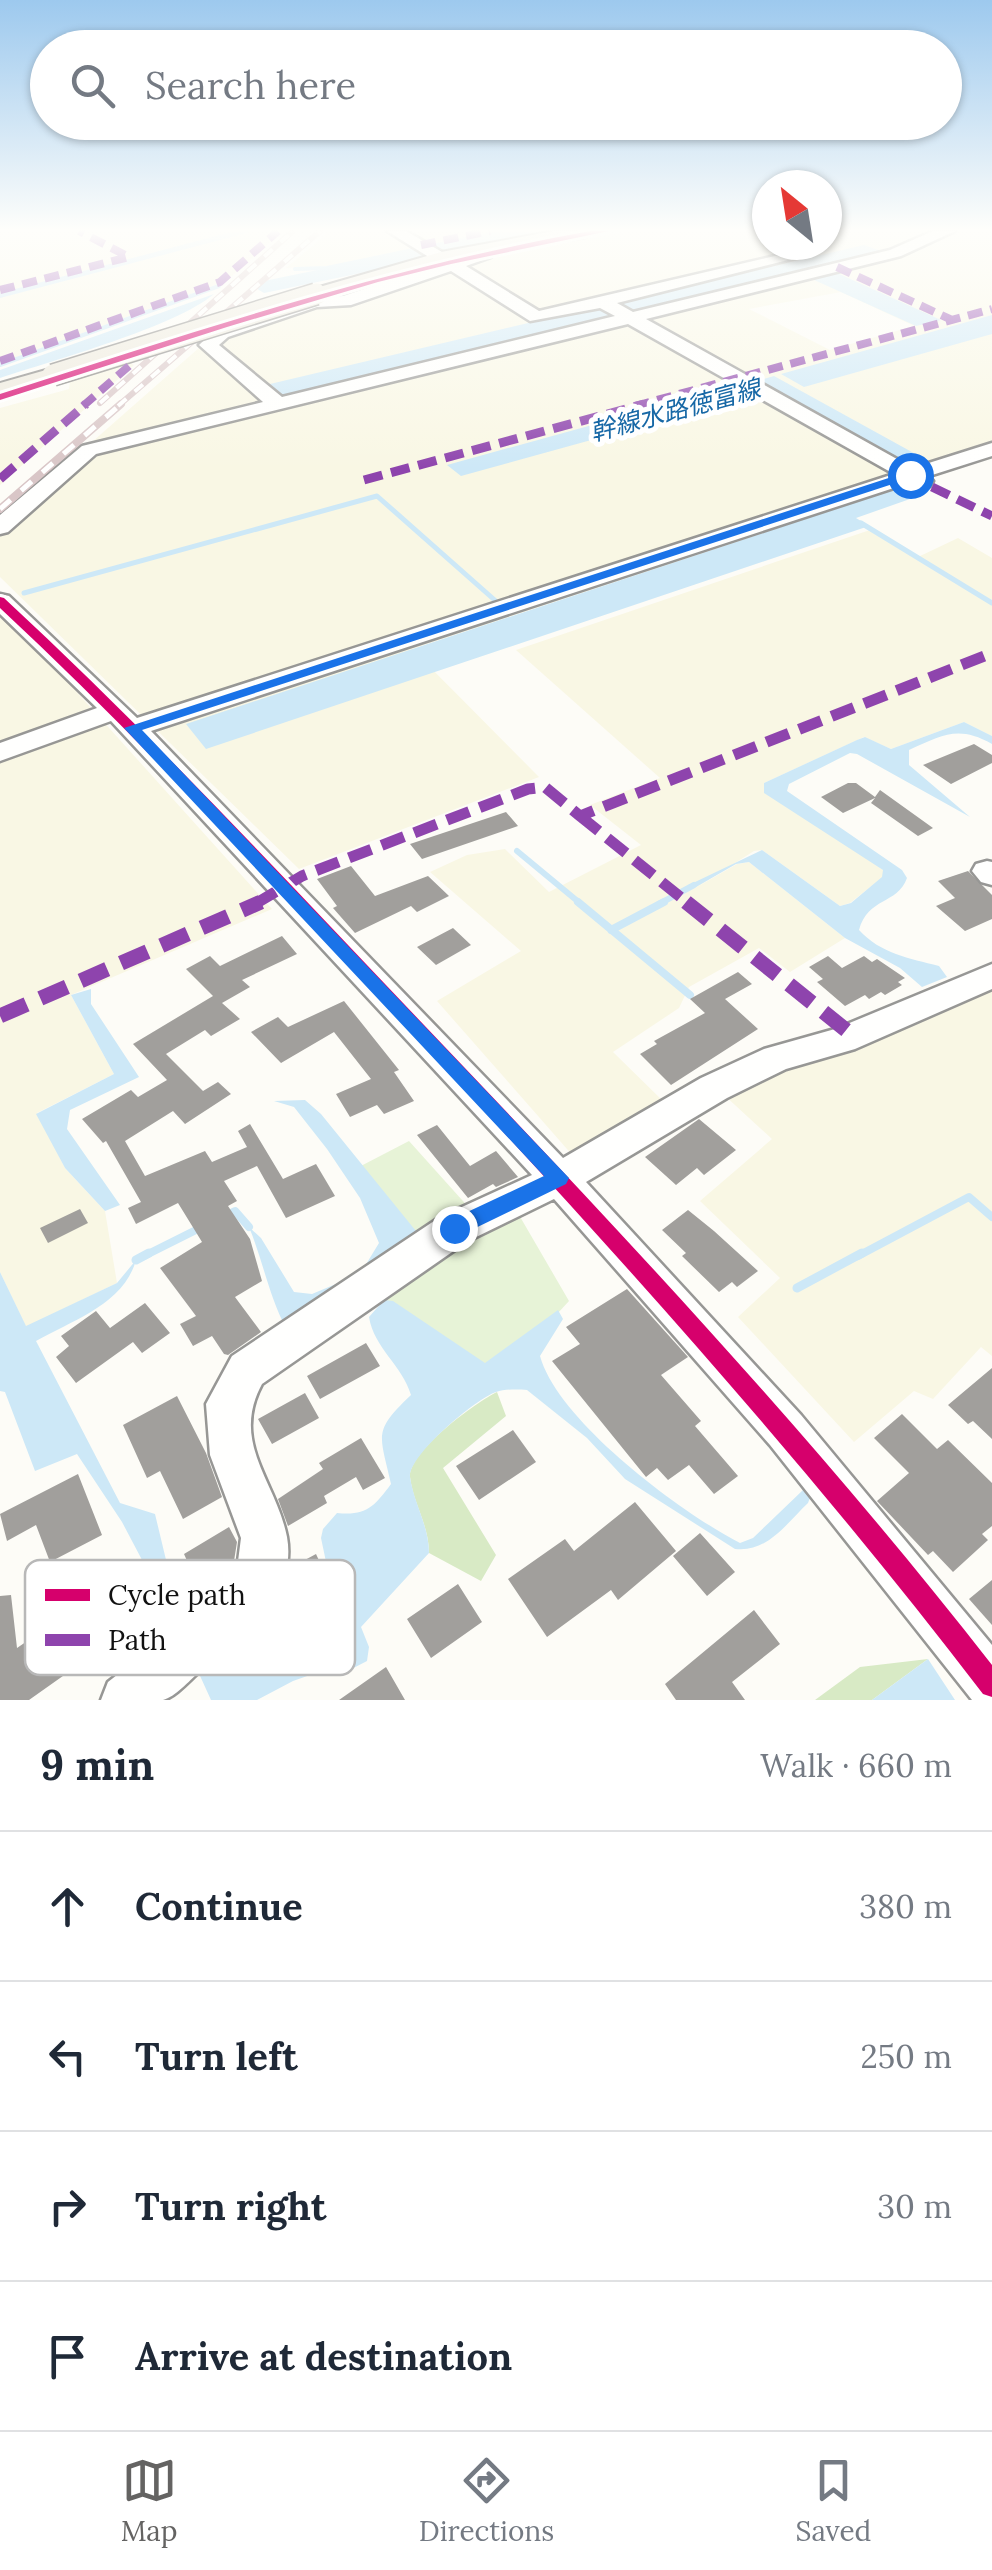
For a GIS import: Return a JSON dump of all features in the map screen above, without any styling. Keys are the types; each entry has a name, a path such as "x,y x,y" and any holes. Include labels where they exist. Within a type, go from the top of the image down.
{"main road":[{"path":"0,392 263,310"}],"street":[{"path":"278,404 208,345 222,333 289,310"},
{"path":"525,310 536,317 612,310"},
{"path":"0,526 89,450 278,404 615,310"},
{"path":"617,310 924,476"},
{"path":"0,753 123,720 924,476 992,448"},
{"path":"0,601 123,720 699,1328 935,1609 992,1685"},
{"path":"261,1560 264,1538 232,1455 228,1404 247,1370 454,1228 559,1178 714,1088 776,1058 843,1040 992,976"},
{"path":"126,1700 157,1675"}],"shaded area":[{"path":"0,310 145,310 0,363"},
{"path":"294,310 752,310 830,350 914,326 880,310 992,310 992,443 912,468 930,478 412,649 539,777 299,869 0,577 0,523 217,332"},
{"path":"125,361 134,365 0,485 0,408 69,389 71,376"},
{"path":"870,530 918,557 958,538 992,558 992,736 964,722 891,749 864,737 764,783 883,870 883,877 850,903 840,906 762,850 754,851 697,887 737,864 749,862 845,938 790,972 759,948 689,987 679,1008 613,1052 664,1102 574,1157 437,1001 521,951 430,872 467,855 505,849 549,892 641,845 590,805 660,778 516,650"},
{"path":"0,617 47,659 272,909 71,995 114,1074 37,1113 65,1168 105,1211 117,1283 26,1327 0,1272"},
{"path":"992,987 992,1356 981,1347 933,1399 914,1391 854,1442 738,1317 780,1278 700,1201 772,1139 723,1094"}],"green space":[{"path":"409,1141 471,1210 508,1196 569,1301 513,1362 449,1384 364,1282 400,1234 357,1168"},
{"path":"497,1392 506,1416 443,1468 496,1555 481,1581 429,1553 410,1477 412,1467 431,1442"},
{"path":"928,1659 872,1700 815,1700 860,1667"}],"water":[{"path":"168,310 188,310 143,330 0,378 0,370"},
{"path":"582,310 607,310 617,317 285,397 270,384"},
{"path":"881,310 920,310 941,320 916,326"},
{"path":"992,315 992,334 804,387 781,374"},
{"path":"774,376 930,462 911,468 754,382"},
{"name":"幹線水路徳富線","path":"737,385 754,395 461,476 447,465"},
{"path":"911,484 927,493 856,518 869,526 206,749 186,724"},
{"path":"964,722 992,736 992,744 969,735 941,736 909,750 909,765 970,817 850,753 789,784 787,791 902,870 907,878 897,893 869,912 859,930 886,950 939,966 947,977 922,987 900,968 845,938 749,862 736,864 696,887 693,883 762,850 840,906 851,903 882,877 883,870 764,793 764,783 865,737 891,749"},
{"path":"91,989 91,1004 139,1077 70,1110 67,1129 120,1205 105,1211 65,1168 36,1114 114,1074 71,995"},
{"path":"305,1100 321,1114 420,1236 367,1272 365,1266 379,1243 360,1198 294,1107 274,1101"},
{"path":"249,1227 261,1238 294,1292 312,1294 343,1281 349,1284 286,1328"},
{"path":"136,1260 121,1288 109,1299 36,1341 120,1503 155,1514 166,1560 142,1560 77,1454 35,1471 5,1392 0,1391 0,1272 26,1326 117,1283"},
{"path":"384,1300 393,1301 485,1363 558,1310 563,1319 540,1356 551,1381 595,1436 655,1487 740,1543 753,1538 803,1490 725,1393 730,1391 811,1495 808,1503 766,1542 735,1549 625,1479 587,1438 527,1390 496,1392 444,1429 412,1468 410,1477 429,1553 361,1627 369,1647 367,1661 355,1667 355,1560 326,1560 321,1538 323,1529 337,1513 368,1508 391,1484 382,1435 390,1417 411,1395 369,1317"},
{"path":"928,1659 955,1700 872,1700"},
{"path":"200,1675 310,1675 257,1700 211,1700"}],"building":[{"path":"974,744 992,755 992,763 951,784 923,765"},
{"path":"856,783 875,797 880,790 933,828 918,836 871,803 875,798 843,813 821,797"},
{"path":"506,812 518,826 422,859 410,844"},
{"path":"351,866 375,896 428,876 449,896 417,912 411,906 355,933 333,908 337,906 317,879"},
{"path":"968,871 992,895 992,919 965,931 936,906 955,898 938,881"},
{"path":"453,928 471,945 436,965 417,947"},
{"path":"282,936 297,954 242,980 250,987 222,1003 240,1019 211,1036 205,1030 166,1054 203,1091 218,1082 231,1094 185,1124 173,1111 125,1141 145,1176 205,1151 212,1162 247,1147 238,1131 250,1124 283,1179 316,1164 335,1196 286,1218 257,1166 224,1181 237,1201 228,1206 250,1239 262,1281 235,1297 261,1332 228,1355 212,1336 193,1346 180,1324 196,1316 160,1268 202,1242 178,1203 136,1224 128,1208 141,1202 106,1141 103,1143 82,1119 131,1090 138,1097 167,1080 133,1044 213,996 186,969 210,956 220,966"},
{"path":"828,956 842,968 864,956 872,962 877,959 905,978 898,982 902,985 885,995 881,992 869,999 865,995 845,1006 817,982 823,979 809,967"},
{"path":"738,972 752,984 725,999 758,1029 671,1085 640,1054 657,1044 654,1041 705,1013 690,999"},
{"path":"344,1001 399,1070 394,1072 414,1101 384,1114 377,1105 350,1117 336,1094 371,1079 334,1032 281,1063 251,1032 278,1017 288,1027"},
{"path":"699,1119 736,1150 704,1175 697,1168 676,1185 645,1157"},
{"path":"437,1125 470,1166 496,1151 518,1177 496,1187 493,1184 468,1198 417,1135"},
{"path":"80,1209 88,1223 48,1243 40,1228"},
{"path":"688,1210 758,1271 737,1287 732,1282 719,1292 662,1230"},
{"path":"627,1289 688,1357 661,1375 701,1421 695,1426 738,1476 714,1494 689,1465 668,1480 657,1468 646,1477 552,1361 580,1344 566,1327"},
{"path":"145,1303 170,1333 142,1353 133,1342 76,1383 56,1357 69,1346 61,1336 96,1311 110,1328"},
{"path":"366,1343 380,1366 320,1399 307,1376"},
{"path":"992,1368 992,1439 948,1405"},
{"path":"305,1393 319,1418 272,1444 258,1419"},
{"path":"177,1396 206,1453 222,1497 183,1519 160,1471 147,1478 123,1425"},
{"path":"902,1414 937,1449 948,1440 992,1483 992,1526 982,1534 988,1540 953,1572 933,1551 928,1555 877,1501 909,1473 874,1438"},
{"path":"513,1430 536,1462 479,1500 456,1466"},
{"path":"361,1438 385,1478 363,1490 356,1477 324,1496 327,1503 288,1526 278,1499 323,1469 319,1463"},
{"path":"78,1474 102,1535 49,1560 36,1525 7,1541 0,1514"},
{"path":"635,1502 676,1551 618,1600 611,1590 547,1637 508,1579 565,1539 574,1551"},
{"path":"229,1527 237,1542 234,1560 187,1560 184,1554"},
{"path":"700,1533 735,1572 707,1596 673,1556"},
{"path":"992,1580 992,1625 969,1599"},
{"path":"458,1584 482,1622 431,1658 407,1619"},
{"path":"11,1595 17,1648 25,1643 25,1675 64,1675 29,1700 0,1700 0,1596"},
{"path":"754,1610 780,1644 732,1682 745,1700 676,1700 665,1684"},
{"path":"386,1667 405,1700 339,1700"}],"waterway":[{"path":"0,365 152,310"},
{"path":"24,593 377,496 498,603"},
{"path":"861,523 992,603"},
{"path":"517,851 581,904"},
{"path":"659,904 694,885"},
{"path":"578,902 611,930"},
{"path":"611,930 664,902"},
{"path":"611,930 690,995"},
{"path":"858,1256 969,1197 992,1217"},
{"path":"227,1215 235,1211 249,1227"},
{"path":"144,1256 202,1227"},
{"path":"136,1260 149,1253"},
{"path":"797,1288 862,1253"}],"railway":[{"path":"100,403 204,310"},
{"path":"118,406 228,310"},
{"path":"0,509 121,404"}],"marked path":[{"path":"0,361 141,310"},
{"path":"931,310 952,320"},
{"path":"364,480 987,310"},
{"path":"0,479 130,365"},
{"path":"932,487 992,516"},
{"path":"0,1016 269,898 302,876 528,789 545,787 580,816 992,653"},
{"path":"580,816 851,1034"}],"cycle path":[{"path":"0,397 272,310"},
{"path":"0,601 108,703 212,810 566,1186 856,1513 992,1685"}],"route":[{"path":"454,1228 559,1178 132,728 910,475"}]}
